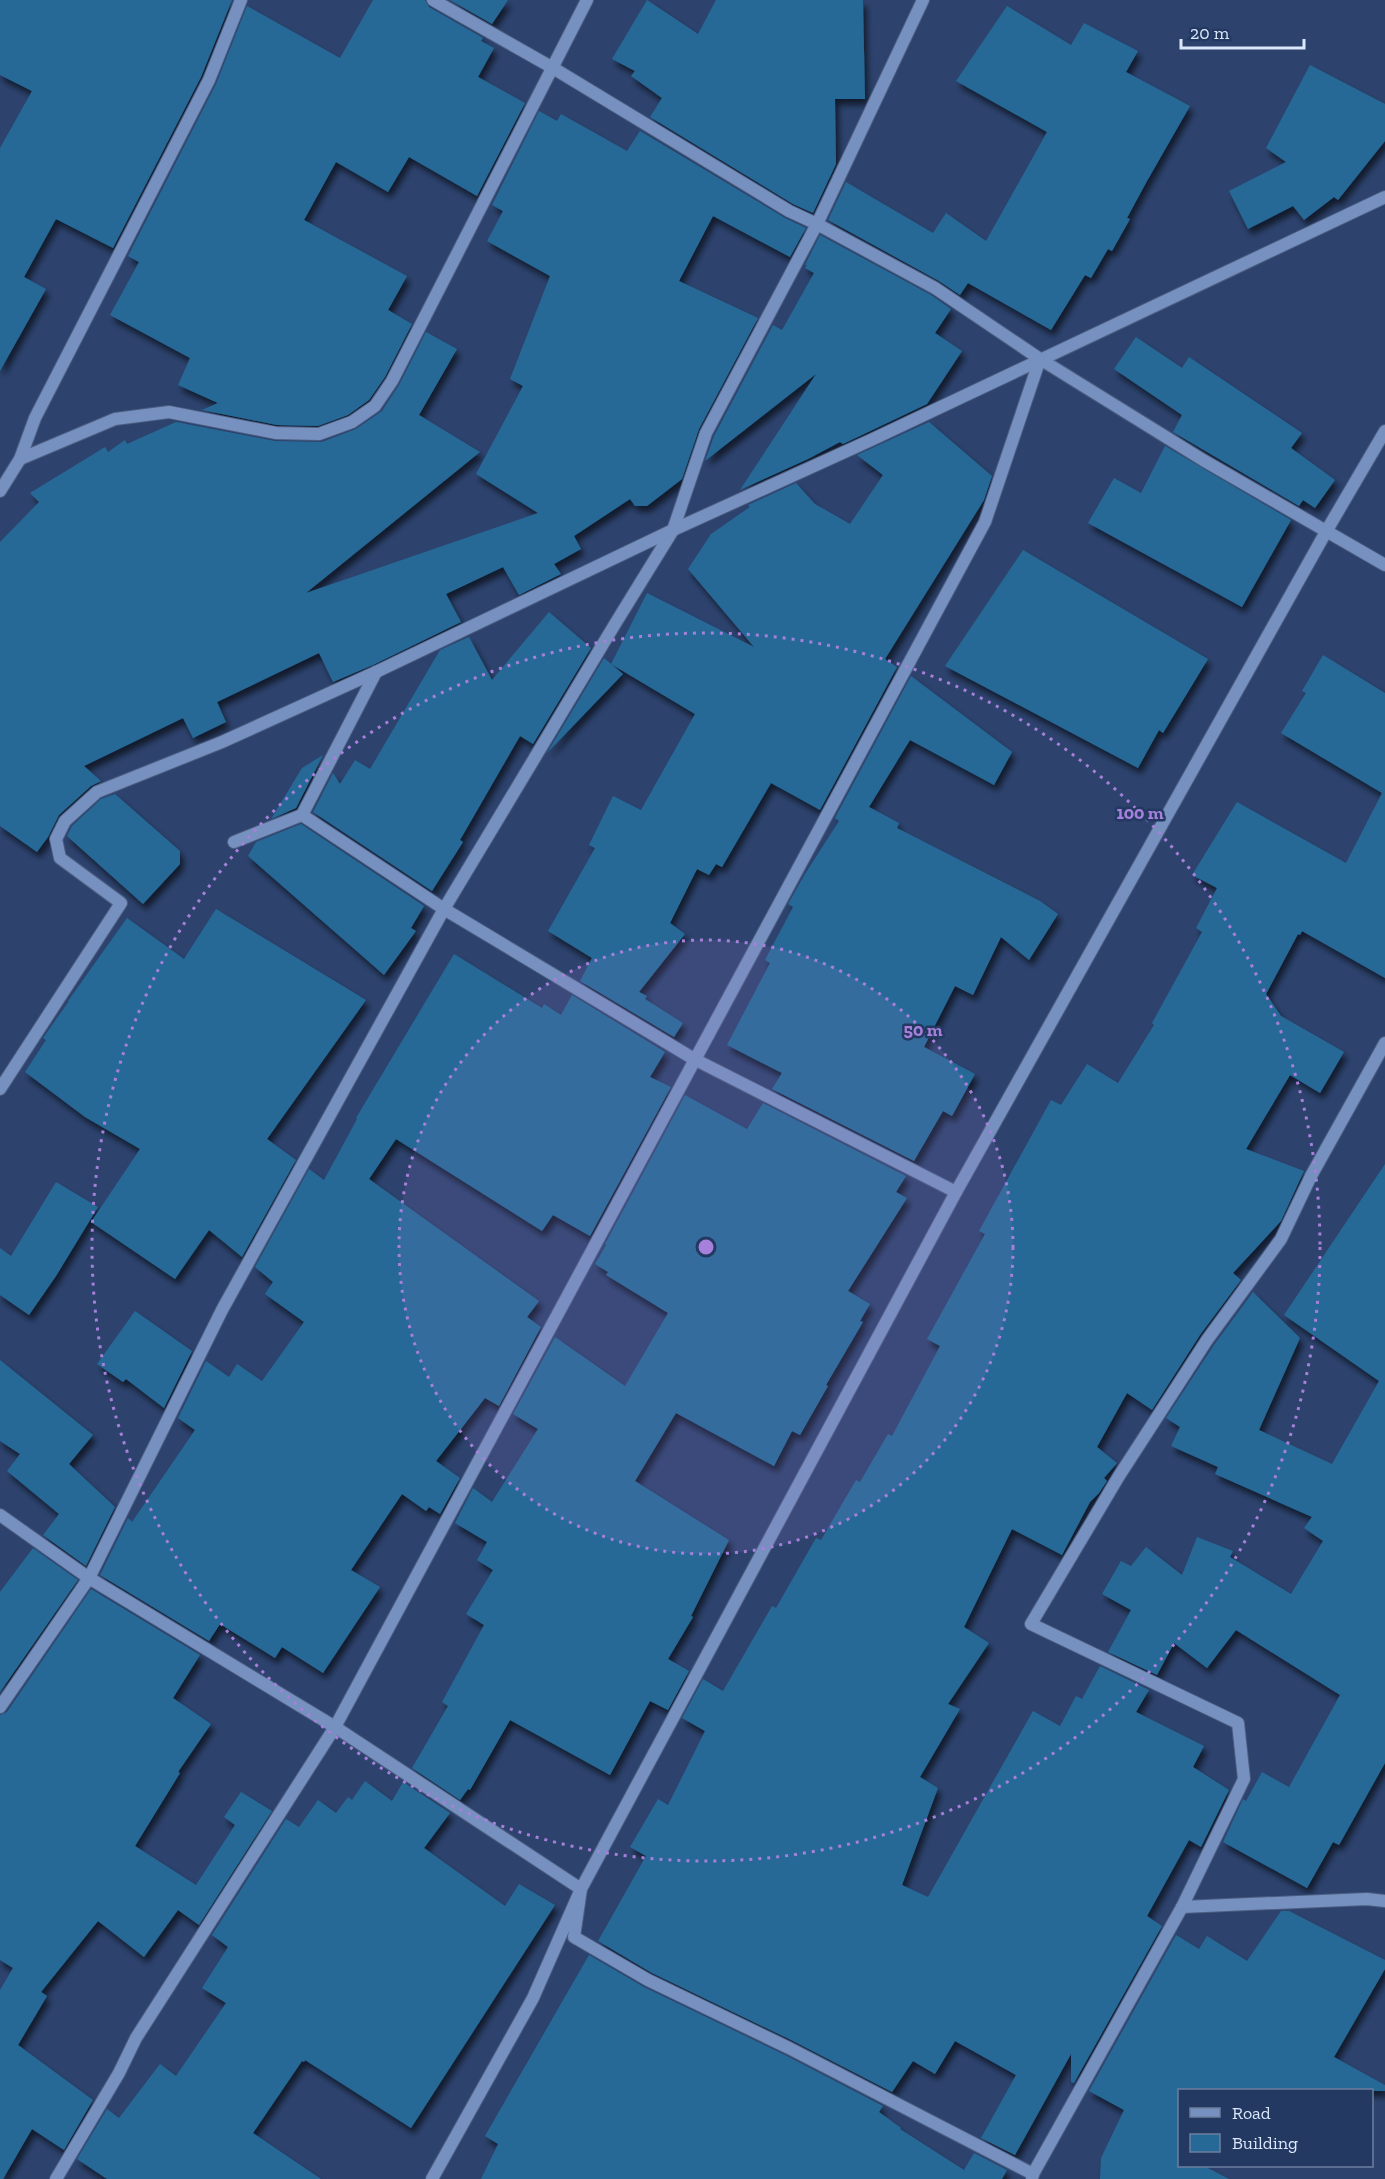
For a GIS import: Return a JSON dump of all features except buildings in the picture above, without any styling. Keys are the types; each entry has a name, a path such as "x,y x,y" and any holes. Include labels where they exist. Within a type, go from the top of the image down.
{"street":[{"path":"0,491 20,459 34,418 209,80 241,0"},
{"path":"433,0 553,68 789,211 935,288 1040,359 1203,460 1385,565"},
{"path":"20,459 115,419 169,412 276,433 319,434 352,422 375,406 392,381 587,0"},
{"path":"0,1707 89,1578 222,1310 444,909 608,634 673,530 706,433 817,224 923,0"},
{"path":"0,1089 121,903 60,858 56,839 65,821 97,792 222,742 376,672 673,530 871,440 1385,197"},
{"path":"56,2179 119,2073 136,2038 335,1727 986,522 1040,359"},
{"path":"432,2179 532,1998 581,1888 956,1192 1327,530 1385,431"},
{"path":"234,842 302,815 376,672"},
{"path":"302,815 444,909 694,1059 956,1192"},
{"path":"581,1888 573,1937 648,1980 789,2048 1033,2176 1182,1907 1244,1779 1238,1723 1030,1624 1119,1476 1208,1340 1281,1239 1311,1176 1385,1043"},
{"path":"0,1515 89,1578 335,1727 581,1888"},
{"path":"1182,1907 1367,1899 1385,1901"}]}
